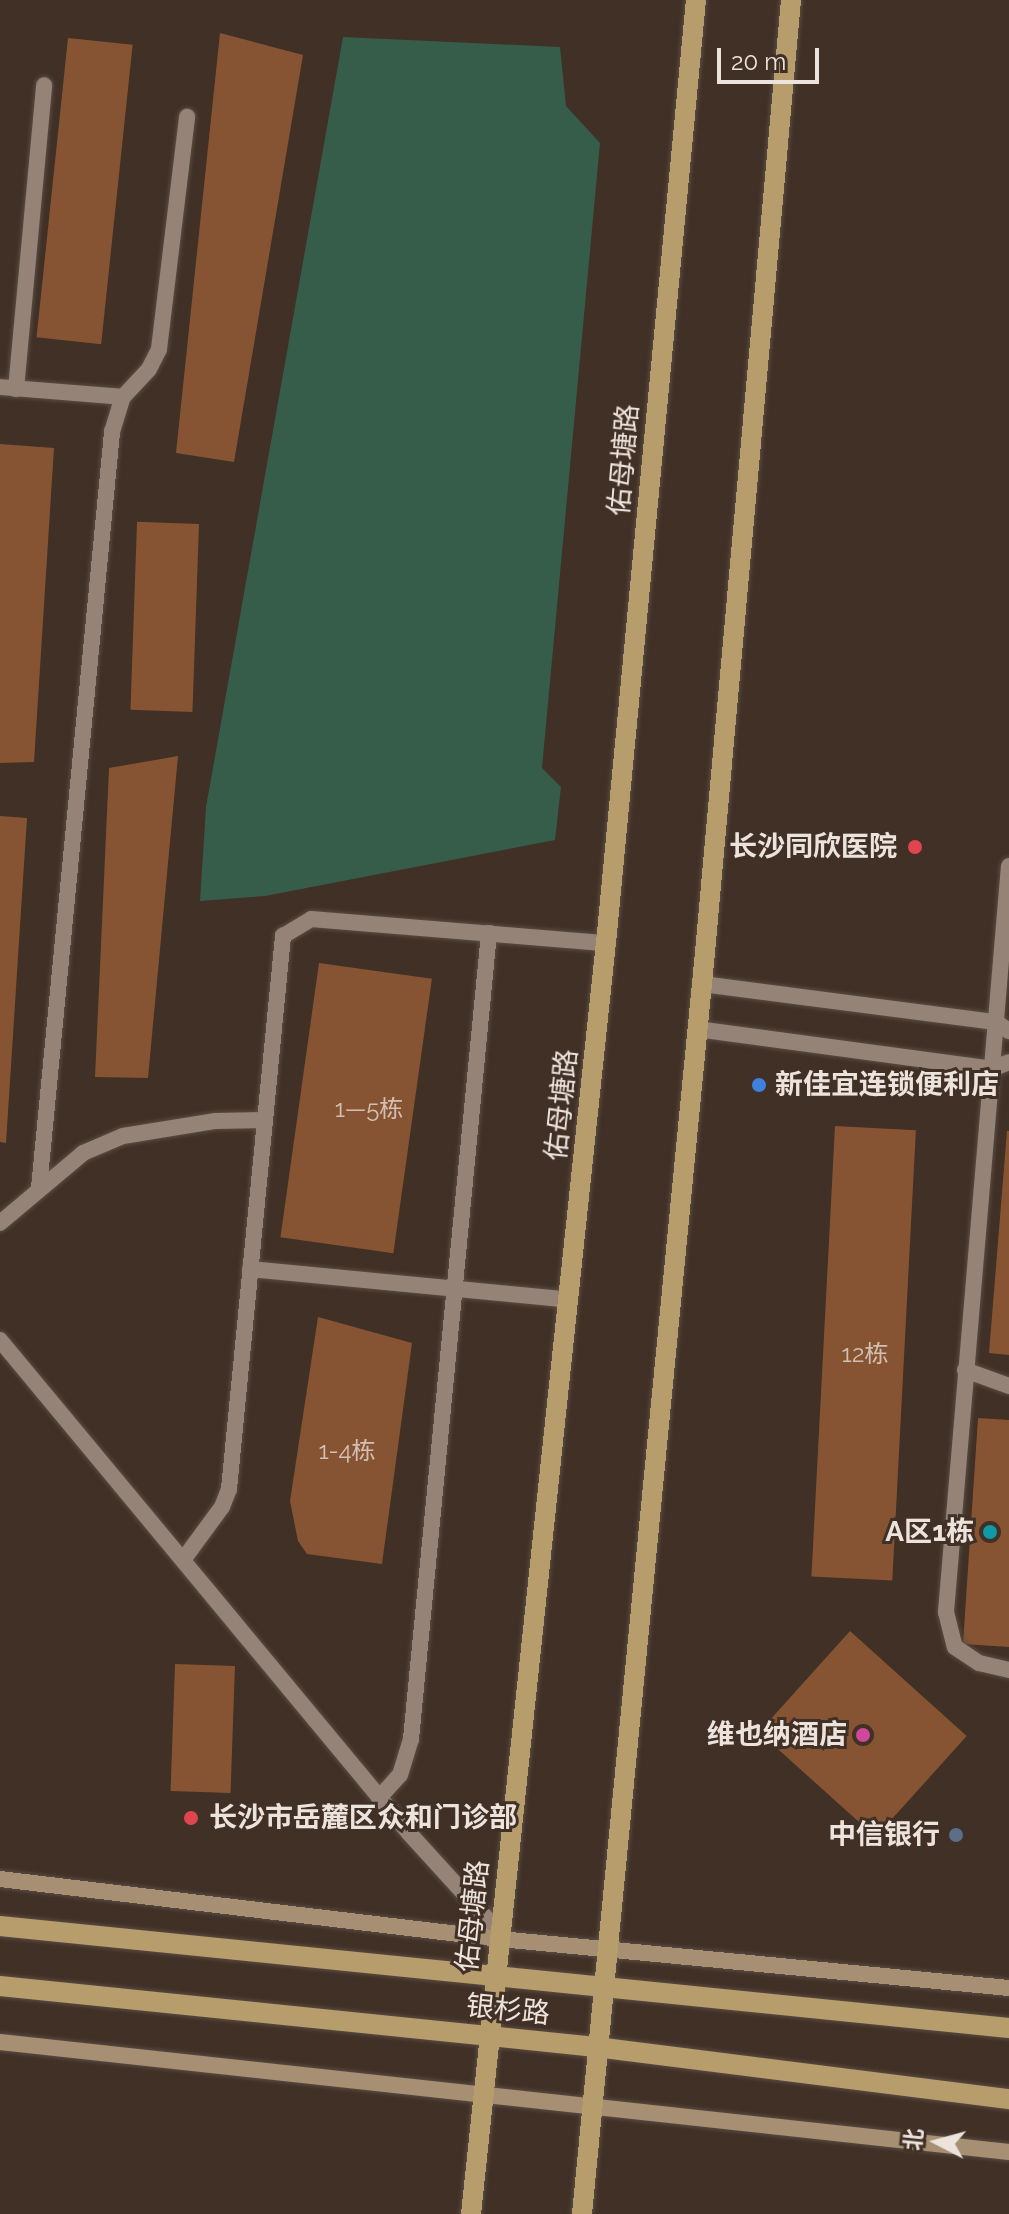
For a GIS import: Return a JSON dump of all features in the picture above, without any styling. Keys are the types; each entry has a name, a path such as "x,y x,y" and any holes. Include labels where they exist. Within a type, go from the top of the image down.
{"main road":[{"name":"佑母塘路","path":"471,2214 481,2093 570,1300 696,0"},
{"path":"582,2214 702,984 791,0"},
{"name":"银杉路","path":"0,1926 1009,2028"},
{"name":"银杉路","path":"0,1986 596,2047 1009,2099"}],"street":[{"path":"44,85 8,388 123,397"},
{"path":"39,1188 112,432 123,397 149,369 159,349 187,117"},
{"path":"1009,866 1002,1027 991,1069 946,1612 955,1647 979,1663 1009,1670"},
{"path":"183,1560 222,1507 229,1489 283,936 294,926 311,919 606,943"},
{"path":"379,1798 400,1775 411,1739 489,933"},
{"path":"702,984 1002,1027"},
{"path":"697,1029 991,1069 1009,1062"},
{"path":"0,1223 83,1153 123,1136 216,1121 264,1120"},
{"path":"250,1269 570,1300"},
{"path":"0,1340 379,1798 499,1935"},
{"path":"965,1370 1009,1386"},
{"path":"0,1879 608,1950 1009,1988"},
{"path":"0,2042 1009,2152"}],"green space":[{"path":"343,37 560,47 566,106 600,143 542,768 561,787 555,840 265,896 200,901 206,807"}],"building":[{"path":"220,33 303,55 234,462 176,453"},
{"path":"68,38 133,45 101,344 37,337"},
{"path":"0,444 54,448 34,762 0,763"},
{"path":"137,522 199,524 192,712 130,710"},
{"path":"178,756 148,1078 95,1077 109,768"},
{"path":"0,816 27,818 6,1143 0,1142"},
{"path":"319,963 432,979 393,1253 280,1237"},
{"path":"835,1126 916,1130 892,1581 811,1576"},
{"path":"1009,1131 1009,1355 989,1353"},
{"path":"318,1317 412,1343 382,1564 307,1554 298,1541 290,1501"},
{"name":"A区1栋","path":"978,1418 1009,1420 1009,1647 963,1644"},
{"name":"维也纳酒店","path":"850,1631 967,1736 876,1837 759,1732"},
{"path":"175,1664 235,1666 231,1793 171,1791"}],"place":[{"name":"长沙同欣医院","path":"915,847"},
{"name":"新佳宜连锁便利店","path":"759,1085"},
{"name":"A区1栋","path":"990,1532"},
{"name":"维也纳酒店","path":"863,1735"},
{"name":"长沙市岳麓区众和门诊部","path":"191,1818"},
{"name":"中信银行","path":"956,1835"}]}
